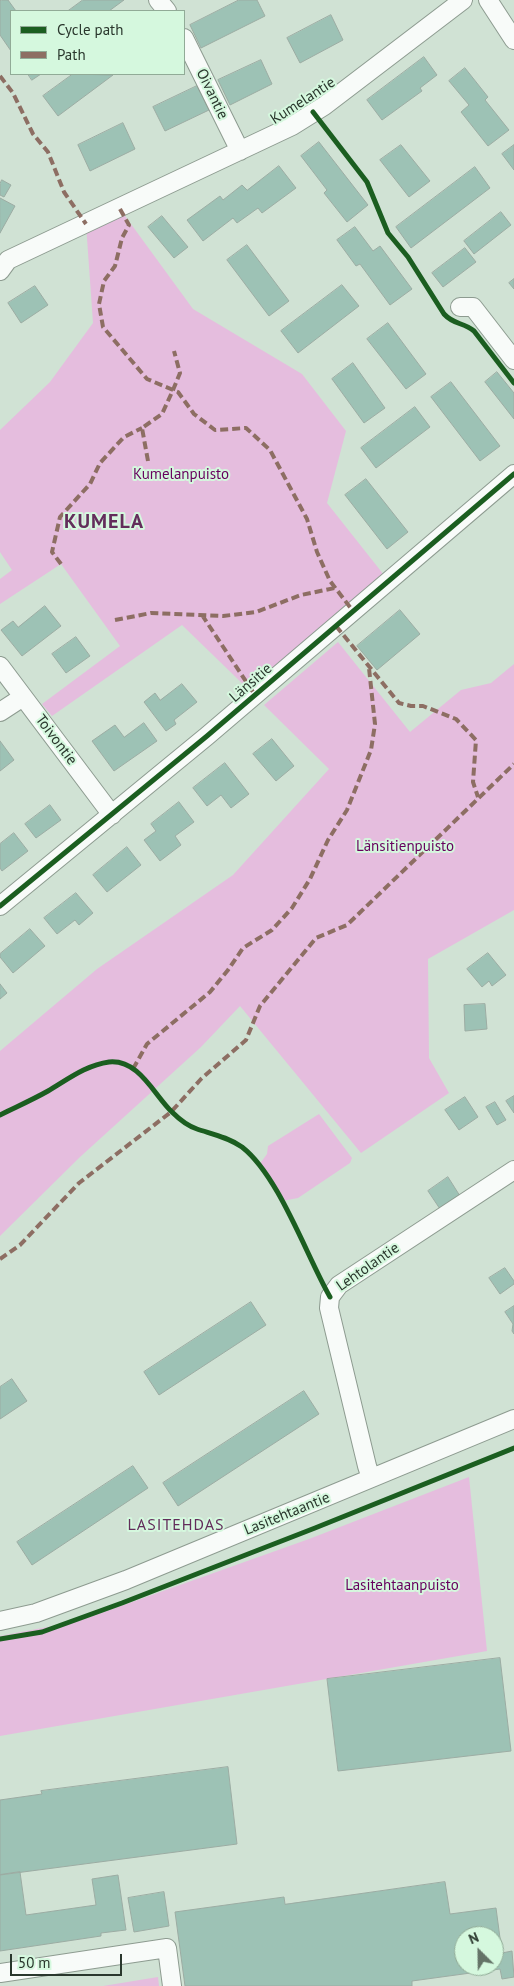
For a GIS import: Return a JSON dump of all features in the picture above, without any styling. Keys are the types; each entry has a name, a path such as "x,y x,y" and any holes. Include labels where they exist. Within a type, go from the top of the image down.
{"street":[{"path":"158,0 166,10"},
{"name":"Kumelantie","path":"3,262 292,126 324,106 463,0"},
{"path":"488,0 514,40"},
{"name":"Oivantie","path":"185,40 240,151"},
{"path":"460,306 473,307 514,360"},
{"name":"Länsitie","path":"0,906 207,736 514,474"},
{"name":"Toivontie","path":"0,666 112,815"},
{"path":"0,712 23,697"},
{"name":"Lehtolantie","path":"371,1478 366,1466 329,1308 330,1297 339,1285 514,1170"},
{"name":"Lasitehtaantie","path":"0,1621 36,1613 126,1580 514,1419"},
{"path":"0,1973 167,1948 172,1986"}],"green space":[{"name":"Kumelanpuisto","path":"120,209 193,309 302,374 346,431 327,503 384,575 248,689 182,625 52,716 42,704 120,646 61,564 0,604 0,579 12,570 0,552 0,430 50,382 93,323 86,224"},
{"name":"Länsitienpuisto","path":"338,642 410,732 461,690 491,683 514,664 514,910 428,959 429,1058 449,1093 361,1153 240,1006 201,1047 80,1157 0,1236 0,1051 97,969 233,875 329,769 264,705"},
{"path":"319,1114 352,1158 350,1163 298,1198 282,1201 259,1165 267,1154 268,1146"},
{"name":"Lasitehtaanpuisto","path":"469,1477 487,1651 0,1736 0,1636 79,1621 309,1539"},
{"path":"158,1977 159,1986 103,1986"}],"building":[{"path":"8,0 15,10 10,10 10,50 0,35 0,1"},
{"path":"83,0 124,0 110,10 69,10"},
{"path":"239,0 257,0 265,16 201,48 190,25"},
{"path":"331,15 343,40 300,63 287,38"},
{"path":"424,57 437,75 420,88 422,91 382,120 367,100"},
{"path":"261,60 272,84 230,105 218,80"},
{"path":"465,68 488,97 485,100 509,130 488,146 461,112 469,105 449,81"},
{"path":"29,75 40,75 32,80"},
{"path":"72,75 113,75 58,116 43,96"},
{"path":"197,86 209,110 165,131 153,107"},
{"path":"123,123 135,149 90,171 78,145"},
{"path":"319,142 368,205 347,222 324,193 327,190 301,156"},
{"path":"401,145 430,181 409,197 380,160"},
{"path":"514,145 514,170 502,154"},
{"path":"279,166 296,188 262,213 258,208 237,223 233,218 203,241 187,220 220,196 223,200 242,185 247,190"},
{"path":"475,167 490,188 411,248 396,227"},
{"path":"2,180 11,185 4,197 0,195"},
{"path":"0,198 15,206 0,233"},
{"path":"501,212 511,225 474,254 464,241"},
{"path":"162,216 188,247 174,258 148,227"},
{"path":"355,227 373,251 380,246 412,289 390,305 360,264 356,266 337,240"},
{"path":"247,245 289,301 269,316 227,260"},
{"path":"465,248 476,262 443,287 432,273"},
{"path":"514,279 514,289 509,283"},
{"path":"342,285 359,306 298,353 281,331"},
{"path":"35,286 48,305 21,323 8,303"},
{"path":"388,323 426,374 406,389 367,339"},
{"path":"353,363 385,408 364,423 332,379"},
{"path":"497,372 514,393 514,419 485,382"},
{"path":"451,382 500,446 480,461 431,397"},
{"path":"415,407 430,427 376,468 361,448"},
{"path":"366,479 408,532 387,549 345,495"},
{"path":"45,606 61,626 22,656 1,630 13,621 18,627"},
{"path":"400,610 420,634 377,670 357,646"},
{"path":"76,637 90,656 66,673 52,654"},
{"path":"182,684 197,702 174,720 176,724 166,731 144,702 155,693 160,700"},
{"path":"144,723 157,741 114,771 92,741 115,725 124,737"},
{"path":"272,739 294,766 276,781 253,754"},
{"path":"0,741 14,760 0,771"},
{"path":"225,763 249,794 231,808 221,795 207,806 193,788"},
{"path":"179,802 194,822 175,836 181,845 160,861 144,840 156,831 151,824"},
{"path":"50,805 61,820 36,838 25,824"},
{"path":"14,833 28,851 2,871 0,868 0,844"},
{"path":"127,847 141,865 107,892 93,875"},
{"path":"76,893 93,913 79,925 75,920 57,934 44,918"},
{"path":"30,929 45,946 13,973 0,957 0,954"},
{"path":"488,953 506,975 492,986 489,981 482,987 467,969"},
{"path":"0,984 7,993 0,999"},
{"path":"485,1004 487,1029 465,1031 464,1005"},
{"path":"514,1096 514,1113 506,1101"},
{"path":"465,1097 478,1117 459,1130 445,1110"},
{"path":"495,1102 506,1120 497,1125 486,1107"},
{"path":"448,1177 460,1196 440,1209 428,1191"},
{"path":"505,1268 514,1284 500,1294 489,1278"},
{"path":"251,1302 266,1325 159,1395 144,1372"},
{"path":"514,1306 514,1334 512,1331 513,1324 505,1312"},
{"path":"12,1379 27,1401 0,1419 0,1387"},
{"path":"304,1391 319,1414 178,1506 163,1483"},
{"path":"133,1466 148,1488 32,1565 17,1542"},
{"path":"500,1658 511,1751 338,1771 327,1679"},
{"path":"228,1767 237,1844 0,1875 0,1800 42,1794 41,1791"},
{"path":"20,1872 26,1915 96,1905 92,1879 118,1875 126,1930 101,1933 101,1936 0,1951 0,1875"},
{"path":"445,1882 450,1914 496,1908 498,1926 454,1926 454,1975 412,1981 412,1986 185,1986 175,1912 284,1897 285,1904"},
{"path":"164,1892 169,1926 134,1932 128,1898"},
{"path":"512,1951 514,1977 502,1979 501,1976 504,1976 504,1953"}],"marked path":[{"path":"0,76 13,93 33,134 48,152 64,192 86,224"},
{"path":"120,209 129,225 122,238 115,266 104,281 99,304 103,327 147,379 178,392 194,414 215,430 246,428 270,450 307,519 317,552 330,581 353,611"},
{"path":"148,461 142,428 162,414 173,390 180,373 174,351"},
{"path":"61,564 52,552 60,517 90,484 100,463 124,437 142,428"},
{"path":"115,620 151,613 223,616 256,612 301,595 335,588"},
{"path":"202,615 255,695"},
{"path":"336,626 399,703 423,706 456,719 476,740 473,782 478,797"},
{"path":"133,1069 147,1044 210,992 243,948 272,930 292,908 310,879 328,840 347,810 371,750 375,724 369,668"},
{"path":"0,1259 20,1245 79,1183 171,1112 201,1079 246,1040 260,1006 316,938 347,925 514,764"}],"cycle path":[{"path":"313,112 367,182 388,233 408,257 444,314 451,320 474,331 514,383"},
{"path":"0,906 207,736 514,474"},
{"path":"0,1115 92,1066 109,1062 129,1066 145,1080 165,1105 183,1122 237,1144 255,1160 280,1196 330,1297"},
{"path":"0,1639 42,1632 122,1603 514,1448"}],"district":[{"name":"KUMELA","path":"104,522"},
{"name":"LASITEHDAS","path":"176,1525"}]}
